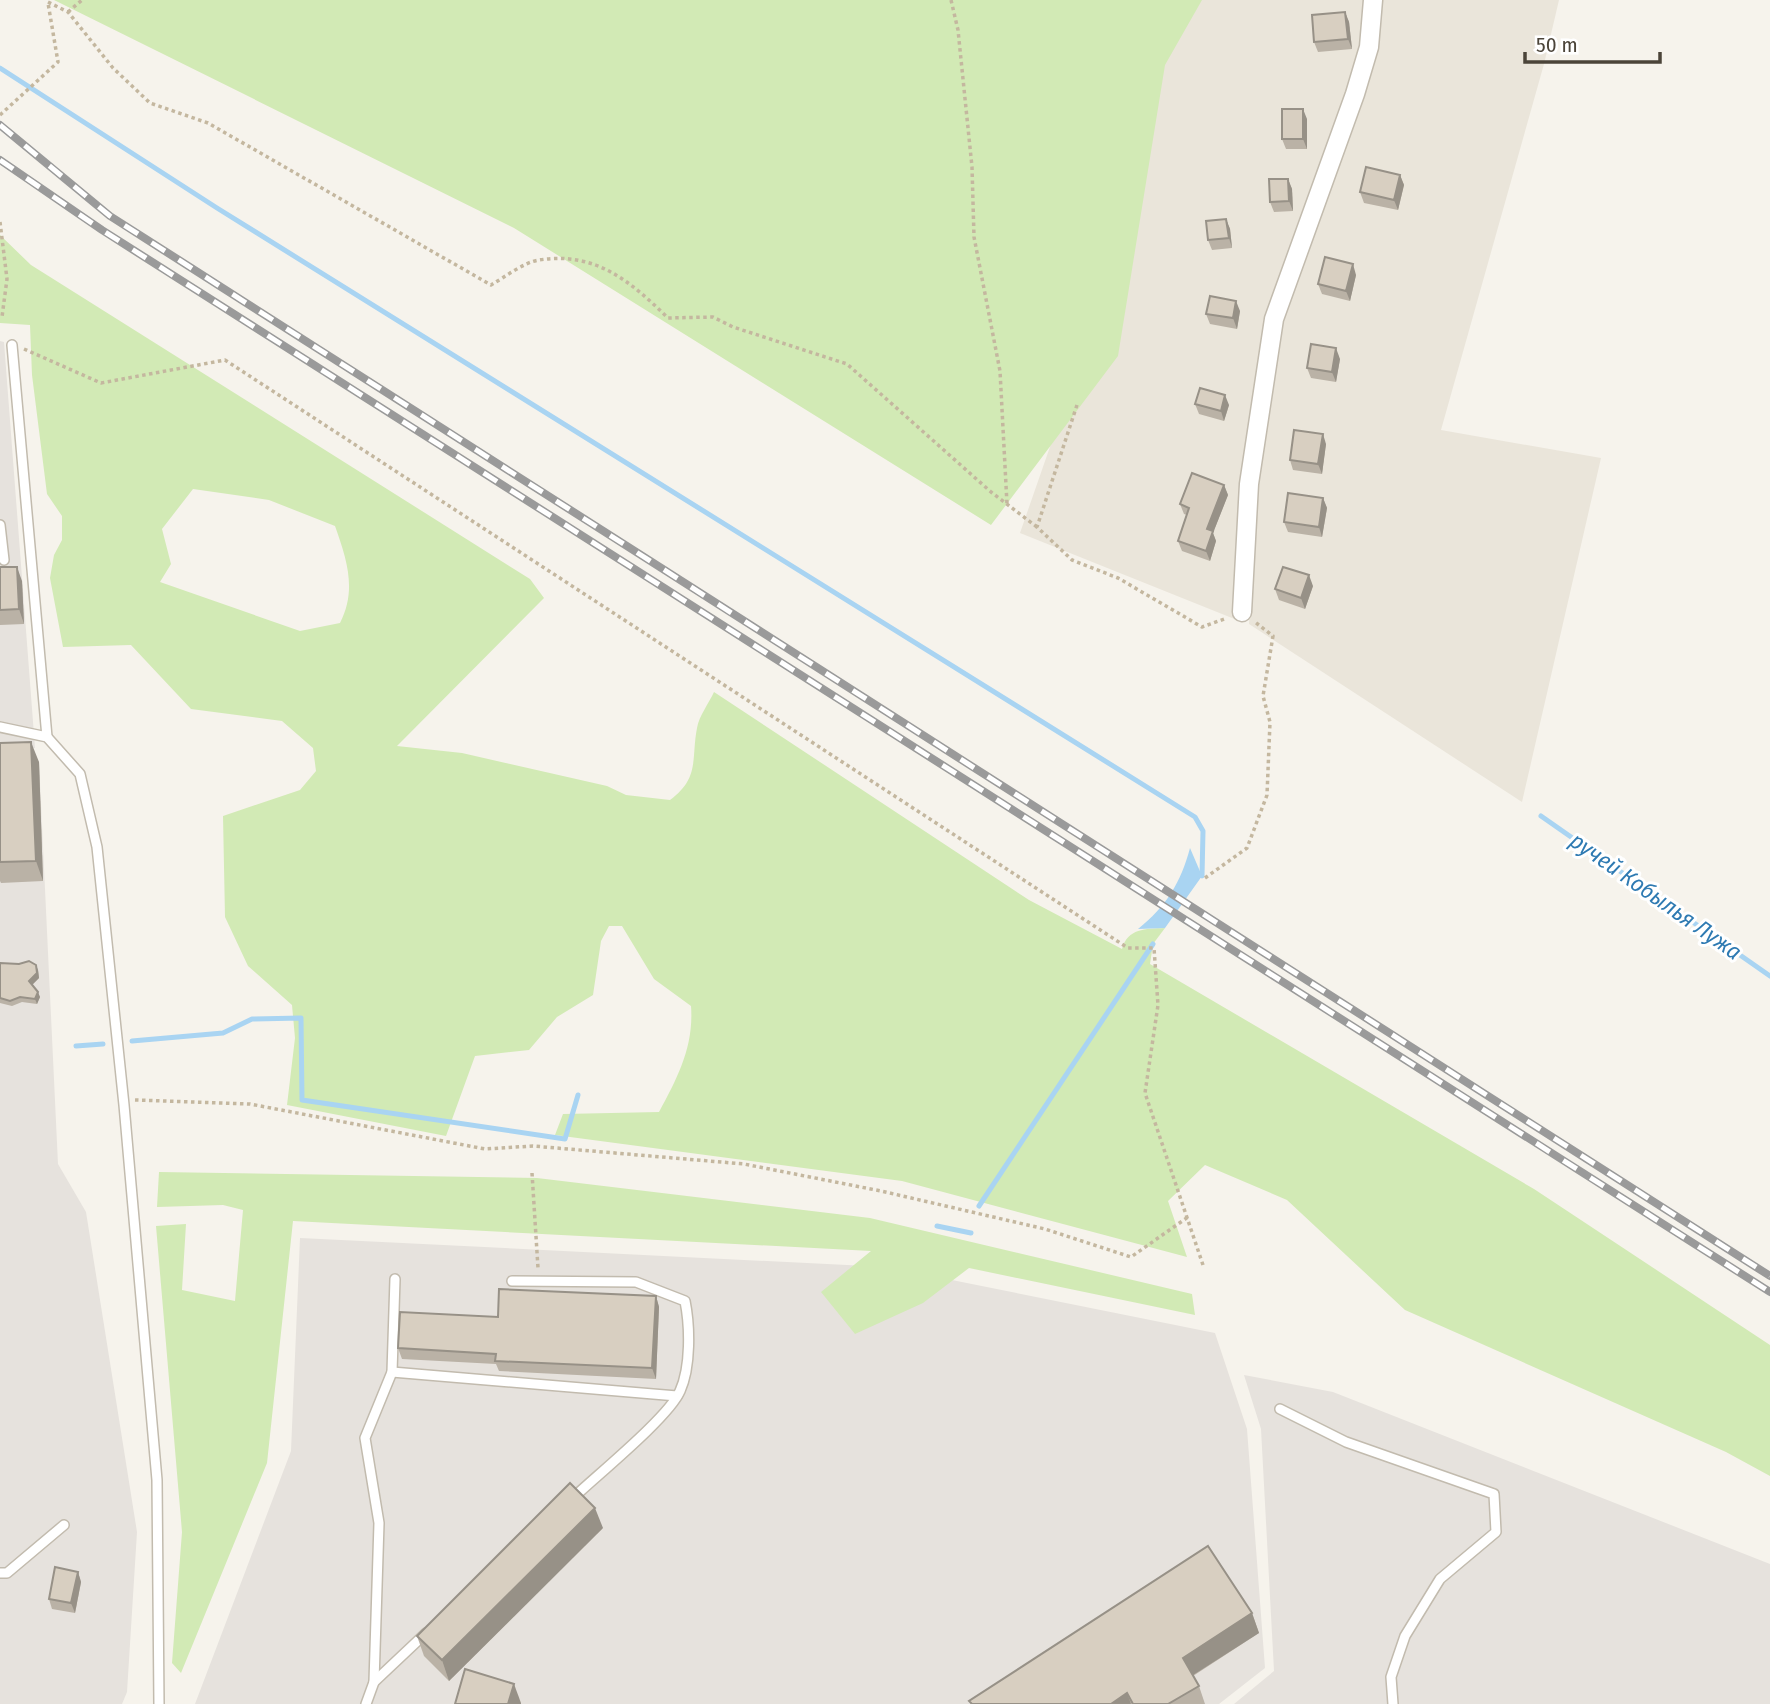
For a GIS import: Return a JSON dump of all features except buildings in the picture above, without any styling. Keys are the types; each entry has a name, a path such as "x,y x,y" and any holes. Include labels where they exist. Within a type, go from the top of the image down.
{"street":[{"path":"1242,612 1249,484 1273,319 1355,94 1369,47 1373,0"}],"lane":[{"path":"12,345 47,737"},
{"path":"0,525 4,560"},
{"path":"0,727 47,737 80,774 97,847 157,1480 159,1704"},
{"path":"366,1704 374,1682 379,1523 365,1438 393,1372 395,1279"},
{"path":"512,1281 636,1282 685,1301 691,1330 677,1396 664,1413 564,1506"},
{"path":"393,1372 677,1396"},
{"path":"1280,1409 1346,1442 1494,1494 1496,1532 1440,1579 1405,1636 1391,1678 1394,1704"},
{"path":"0,1573 7,1573 64,1525"},
{"path":"374,1682 434,1627"}],"path":[{"path":"68,12 82,0"},
{"path":"951,0 958,30 972,167 974,237 1000,371 1007,504"},
{"path":"48,1 68,12 113,68 150,103 208,122 491,285 538,260 575,260 607,267 636,287 668,318 713,317 733,327 847,364 1072,560 1118,579 1202,627 1242,612 1273,636 1263,696 1270,722 1267,795 1247,848 1205,878"},
{"path":"0,115 58,62 48,1"},
{"path":"0,222 7,279 2,317"},
{"path":"12,345 101,383 226,360 1128,948 1154,948 1158,1004 1145,1093 1203,1265"},
{"path":"1037,527 1077,405"},
{"path":"123,1100 250,1104 485,1149 533,1146 744,1164 1045,1228 1130,1257 1188,1217"},
{"path":"532,1173 534,1241 540,1281"}],"shaded area":[{"path":"1107,0 1364,0 1362,48 1264,319 1241,484 1237,620 1020,533 1140,188"},
{"path":"1378,0 1559,0 1544,64 1441,430 1601,458 1522,802 1249,624 1256,473 1280,323"},
{"path":"0,341 4,342 35,748 0,748"},
{"path":"39,762 58,1164 86,1212 137,1532 127,1692 122,1704 0,1704 0,764"},
{"path":"300,1238 887,1267 1215,1333 1247,1429 1265,1668 1219,1704 195,1704 291,1451"},
{"path":"1244,1375 1333,1392 1770,1564 1770,1704 1234,1704 1274,1671 1261,1429"}],"green space":[{"path":"54,0 1202,0 1165,65 1118,356 991,525 514,228"},
{"path":"0,235 31,265 530,579 544,598 397,746 462,753 607,786 626,795 670,800 680,792 690,776 698,723 714,692 1029,900 1122,949 1133,933 1165,928 1153,944 1150,964 1534,1189 1770,1345 1770,1476 1726,1452 1405,1310 1287,1200 1205,1165 1168,1201 1187,1257 902,1181 555,1135 563,1114 659,1112 683,1061 690,1035 691,1006 654,979 622,926 609,926 601,941 593,995 557,1017 529,1050 475,1056 446,1136 287,1105 295,1038 292,1005 248,966 225,917 223,816 300,790 316,771 313,748 282,721 191,709 131,645 63,647 50,578 54,555 62,540 62,516 47,494 32,375 30,325 0,323","holes":["193,489 269,500 335,526 346,563 349,587 340,623 300,631 160,582 171,564 162,529"]},
{"path":"159,1172 537,1178 870,1218 1192,1294 1195,1315 969,1268 923,1303 855,1334 821,1292 871,1251 293,1221 267,1463 181,1673 172,1663 182,1532 156,1226 186,1224 182,1290 235,1301 243,1210 223,1205 157,1207"}],"water":[{"path":"1190,848 1202,876 1165,928 1138,929 1157,912 1171,893"}],"waterway":[{"path":"0,68 217,208 1195,817 1203,831 1202,876"},
{"name":"ручей Кобылья Лужа","path":"1541,816 1770,976"},
{"path":"979,1206 1153,944"},
{"path":"132,1041 223,1033 252,1019 301,1018 302,1100 565,1139 578,1095"},
{"path":"76,1046 103,1044"},
{"path":"937,1226 971,1233"}],"railway":[{"path":"0,125 110,216 1770,1276"},
{"path":"0,160 102,230 1770,1292"}]}
